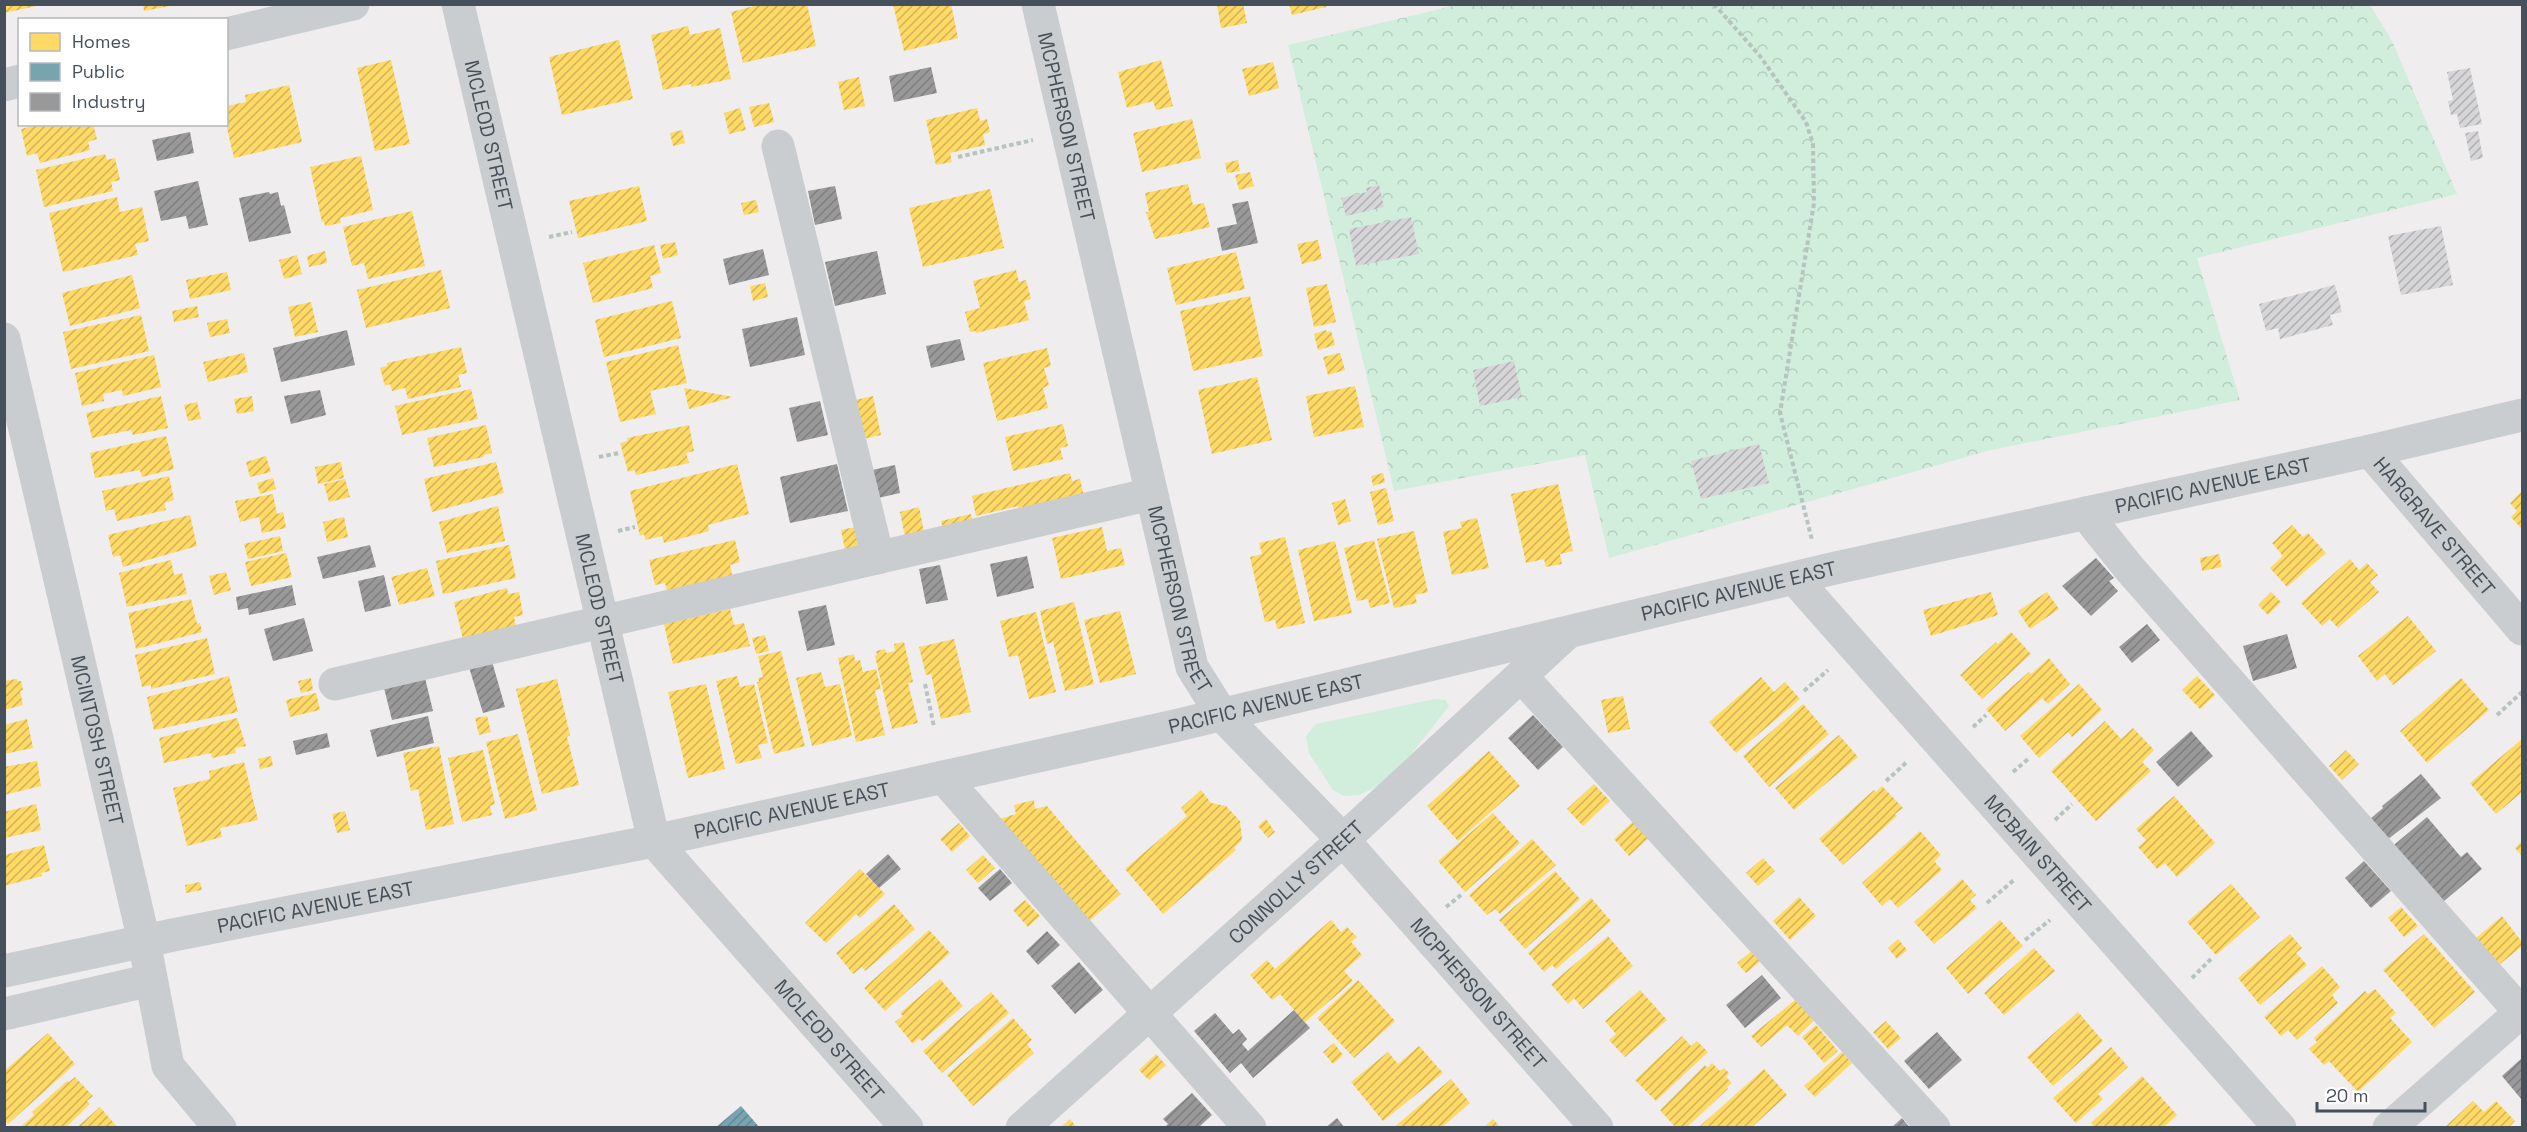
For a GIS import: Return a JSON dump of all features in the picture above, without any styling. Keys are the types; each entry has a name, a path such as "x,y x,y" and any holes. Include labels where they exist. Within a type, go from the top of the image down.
{"street":[{"path":"228,34 353,4"},
{"name":"MCLEOD STREET","path":"458,4 654,841 907,1128"},
{"name":"MCPHERSON STREET","path":"1038,4 1192,667 1222,715 1343,840 1597,1128"},
{"path":"777,146 878,558"},
{"name":"MCINTOSH STREET","path":"4,339 144,941 168,1066 220,1128"},
{"name":"PACIFIC AVENUE EAST","path":"4,971 144,941 654,841 1222,715 1807,575 2523,415"},
{"name":"HARGRAVE STREET","path":"2370,451 2523,629"},
{"path":"335,684 1151,494"},
{"path":"2085,513 2129,568 2522,1012 2389,1128"},
{"name":"MCBAIN STREET","path":"1807,575 2280,1128"},
{"name":"CONNOLLY STREET","path":"1022,1128 1343,840 1567,633"},
{"path":"1521,676 1934,1128"},
{"path":"943,777 1250,1128"},
{"path":"4,1014 151,980"}],"path":[{"path":"1714,4 1760,56 1806,122 1813,144 1814,203 1780,413 1807,575"},
{"path":"958,157 1035,140"},
{"path":"543,239 572,232"},
{"path":"597,458 619,453"},
{"path":"615,532 635,527"},
{"path":"1804,691 1828,670"},
{"path":"926,684 934,727"},
{"path":"2497,715 2523,692"},
{"path":"1971,728 1986,715"},
{"path":"2011,773 2028,759"},
{"path":"1886,781 1909,760"},
{"path":"2053,821 2072,804"},
{"path":"1987,903 2015,879"},
{"path":"1443,909 1461,896"},
{"path":"2025,940 2051,920"},
{"path":"2192,978 2211,959"}],"green space":[{"path":"1461,4 2370,5 2392,41 2457,194 2197,258 2240,400 1991,450 1609,558 1585,455 1394,491 1288,45"},
{"path":"1435,699 1446,700 1449,706 1391,780 1359,795 1344,796 1333,790 1309,753 1306,736 1316,724"}],"building: Homes":[{"path":"4,4 40,4 41,5 4,13"},
{"path":"143,4 169,4 170,6 144,11"},
{"path":"762,4 790,4 790,6 807,4 816,46 743,63 731,12"},
{"path":"893,4 951,4 958,38 904,51"},
{"path":"1217,4 1243,4 1247,23 1221,28"},
{"path":"1289,4 1325,4 1326,7 1292,15"},
{"path":"688,26 690,35 720,28 731,79 663,90 651,35"},
{"path":"619,40 633,99 562,115 549,57"},
{"path":"391,60 410,144 375,151 357,68"},
{"path":"1161,60 1173,106 1156,110 1153,101 1127,108 1118,72"},
{"path":"1273,62 1279,88 1249,96 1242,69"},
{"path":"859,77 865,106 844,110 838,82"},
{"path":"289,85 302,142 234,158 226,126 228,106 246,102 245,95"},
{"path":"769,103 774,122 754,127 749,107"},
{"path":"740,108 746,130 729,134 724,113"},
{"path":"977,108 980,121 987,119 990,132 983,134 985,145 950,153 952,162 936,165 926,120"},
{"path":"1192,119 1201,158 1142,172 1133,133"},
{"path":"33,126 94,126 97,139 88,142 90,150 40,163 37,153 27,156 21,129"},
{"path":"682,130 685,143 673,146 670,133"},
{"path":"105,154 107,160 115,158 120,180 111,182 113,191 44,207 36,170"},
{"path":"361,156 373,210 340,218 341,223 325,226 324,221 322,222 310,167"},
{"path":"1238,160 1240,171 1227,173 1225,163"},
{"path":"1250,172 1254,186 1239,190 1235,175"},
{"path":"1188,184 1193,205 1204,203 1210,227 1155,239 1146,212 1149,212 1145,193"},
{"path":"639,186 647,221 578,238 569,201"},
{"path":"990,189 1004,248 923,267 909,208"},
{"path":"117,197 120,212 142,207 149,241 135,244 138,255 63,272 49,213"},
{"path":"756,200 759,212 744,215 741,203"},
{"path":"412,211 425,266 368,279 364,263 352,266 343,227"},
{"path":"1318,240 1322,259 1302,264 1297,244"},
{"path":"675,242 678,255 663,259 660,245"},
{"path":"654,245 661,273 650,276 653,288 593,303 583,263"},
{"path":"325,251 327,263 309,267 307,256"},
{"path":"1236,252 1245,289 1176,305 1167,268"},
{"path":"297,255 302,274 284,279 279,260"},
{"path":"441,270 450,308 366,328 357,290"},
{"path":"1016,270 1019,282 1026,280 1031,299 1024,301 1029,320 976,333 975,331 970,332 965,312 980,308 973,281"},
{"path":"227,272 231,290 190,299 186,280"},
{"path":"132,275 140,308 70,326 62,293"},
{"path":"765,283 768,297 753,301 750,286"},
{"path":"1327,284 1336,322 1314,327 1306,288"},
{"path":"1250,296 1263,356 1193,371 1180,311"},
{"path":"672,301 681,338 604,357 595,320"},
{"path":"311,302 318,332 295,337 288,307"},
{"path":"197,306 199,317 174,322 172,311"},
{"path":"141,315 149,351 71,369 63,332"},
{"path":"227,319 230,333 210,337 207,323"},
{"path":"1326,330 1331,331 1335,345 1318,350 1314,334"},
{"path":"678,345 687,383 650,391 656,414 620,422 606,362"},
{"path":"461,347 467,373 458,375 461,387 408,399 405,388 392,391 390,384 385,386 380,368 387,366 387,363"},
{"path":"1047,348 1051,366 1044,368 1049,385 1043,388 1048,408 997,421 983,363"},
{"path":"244,353 248,372 208,382 203,362"},
{"path":"1340,353 1345,370 1328,375 1323,357"},
{"path":"154,355 161,387 123,396 122,390 103,394 104,401 82,406 75,373"},
{"path":"1257,377 1272,440 1212,454 1198,390"},
{"path":"1355,386 1364,427 1314,437 1306,396"},
{"path":"684,388 733,397 689,409"},
{"path":"471,389 478,419 402,435 395,406"},
{"path":"161,396 168,428 133,435 131,430 92,438 86,413"},
{"path":"252,396 254,411 237,414 234,399"},
{"path":"873,396 881,435 863,439 855,400"},
{"path":"197,402 201,419 188,421 184,405"},
{"path":"1063,424 1068,446 1060,448 1063,459 1013,471 1005,437"},
{"path":"486,425 492,453 484,457 434,467 427,438"},
{"path":"689,425 694,451 686,453 689,463 636,475 635,470 628,472 620,443 628,441 627,438"},
{"path":"166,436 174,469 142,477 140,470 95,478 90,453"},
{"path":"266,456 271,472 250,477 246,462"},
{"path":"341,462 344,478 318,484 315,467"},
{"path":"496,462 504,493 432,512 424,479"},
{"path":"737,464 749,514 708,525 709,531 664,543 662,536 645,540 644,534 640,536 630,491"},
{"path":"1070,473 1072,481 1080,479 1084,496 1018,508 1018,506 976,516 972,496"},
{"path":"1383,473 1385,482 1373,486 1371,476"},
{"path":"169,476 174,500 164,503 166,510 117,521 114,509 106,511 102,491"},
{"path":"273,478 276,489 260,494 257,483"},
{"path":"345,479 350,497 329,502 324,484"},
{"path":"1558,484 1573,551 1560,554 1562,564 1546,567 1544,559 1526,563 1511,494"},
{"path":"1386,488 1394,521 1378,525 1370,492"},
{"path":"2522,491 2521,528 2511,517 2517,511 2510,503"},
{"path":"273,494 277,514 283,512 286,528 262,533 259,517 240,522 235,501"},
{"path":"1345,499 1351,521 1338,525 1332,503"},
{"path":"498,506 505,541 447,553 439,522"},
{"path":"919,507 924,532 905,536 900,512"},
{"path":"971,514 975,530 945,537 941,521"},
{"path":"190,515 197,546 123,567 120,555 113,557 108,535"},
{"path":"344,517 348,537 327,542 323,522"},
{"path":"1477,518 1489,568 1452,575 1443,532 1462,528 1460,522"},
{"path":"2292,525 2303,537 2308,533 2326,553 2287,587 2270,568 2283,556 2272,543"},
{"path":"860,526 866,551 846,555 841,530"},
{"path":"1102,527 1107,551 1121,548 1125,565 1061,579 1052,538"},
{"path":"1414,531 1428,592 1415,595 1417,603 1394,608 1377,539"},
{"path":"280,536 283,551 248,559 244,544"},
{"path":"1285,537 1305,623 1277,629 1275,620 1265,622 1250,557 1262,554 1259,543"},
{"path":"735,540 740,562 730,565 733,579 668,594 665,583 655,585 649,560"},
{"path":"1374,540 1390,603 1370,608 1368,599 1357,601 1344,548"},
{"path":"1335,541 1352,613 1314,621 1298,550"},
{"path":"509,545 516,578 443,594 436,561"},
{"path":"286,553 292,577 251,586 245,562"},
{"path":"2219,554 2222,567 2202,571 2200,558"},
{"path":"2350,559 2359,570 2367,563 2378,575 2370,582 2379,592 2338,628 2330,619 2322,626 2301,603"},
{"path":"171,560 174,575 182,573 187,594 127,607 119,573"},
{"path":"427,568 435,596 399,605 391,577"},
{"path":"226,572 231,590 214,595 209,576"},
{"path":"507,588 508,594 519,592 523,615 514,617 516,627 463,639 454,602"},
{"path":"1991,592 1998,615 1931,636 1923,610"},
{"path":"2047,592 2059,609 2030,629 2018,611"},
{"path":"2271,592 2281,602 2268,615 2258,605"},
{"path":"191,599 197,624 200,623 202,632 136,649 128,613"},
{"path":"1074,602 1094,684 1065,691 1053,642 1047,644 1040,611"},
{"path":"730,609 734,625 744,623 750,646 673,664 664,624"},
{"path":"1120,611 1136,674 1100,683 1084,620"},
{"path":"1036,612 1056,692 1029,699 1018,655 1009,657 1000,621"},
{"path":"2408,616 2436,651 2393,685 2385,674 2377,681 2358,656"},
{"path":"2011,632 2031,654 1982,699 1960,675 1996,642 1998,644"},
{"path":"765,635 769,651 756,654 752,638"},
{"path":"207,638 215,674 151,689 151,685 142,687 135,655"},
{"path":"954,639 971,712 941,719 931,674 926,675 919,647"},
{"path":"904,642 913,682 908,683 918,723 892,729 875,656 876,651 885,649 886,653 895,651 894,644"},
{"path":"781,651 805,746 774,754 757,682 759,682 758,678 763,677 758,656"},
{"path":"854,654 855,661 860,660 863,672 876,669 881,689 875,690 885,735 856,742 838,658"},
{"path":"2049,658 2070,684 2048,704 2042,698 2005,731 1986,709"},
{"path":"821,672 825,687 840,684 852,736 812,746 796,678"},
{"path":"229,676 238,712 154,730 147,697"},
{"path":"737,676 740,687 754,684 768,743 758,745 762,758 736,764 716,681"},
{"path":"2197,676 2215,695 2200,709 2182,690"},
{"path":"1761,677 1774,692 1785,682 1800,699 1736,753 1709,722"},
{"path":"311,678 313,690 301,693 298,681"},
{"path":"2461,678 2489,710 2427,763 2400,731"},
{"path":"17,679 21,681 23,690 20,691 23,705 4,710 4,681"},
{"path":"557,679 570,735 567,737 579,785 542,794 516,689"},
{"path":"706,684 725,769 688,778 668,692"},
{"path":"2079,684 2102,710 2072,737 2068,732 2039,758 2020,736"},
{"path":"316,693 320,710 290,717 286,700"},
{"path":"1623,696 1630,729 1608,733 1601,700"},
{"path":"1803,704 1829,734 1769,787 1743,756"},
{"path":"487,716 491,732 479,735 475,718"},
{"path":"237,718 246,746 235,748 236,753 212,758 211,753 164,763 159,738"},
{"path":"27,719 33,748 4,754 4,725"},
{"path":"2105,721 2121,739 2133,728 2154,750 2142,762 2151,771 2096,821 2051,771"},
{"path":"518,734 537,810 505,819 486,742"},
{"path":"1839,735 1858,757 1794,810 1775,788"},
{"path":"2522,739 2522,792 2496,814 2470,783"},
{"path":"439,746 454,824 426,830 418,789 411,791 403,753"},
{"path":"483,750 495,804 490,806 492,815 462,822 448,758"},
{"path":"2346,750 2359,764 2342,780 2329,766"},
{"path":"1489,751 1520,786 1458,841 1427,806"},
{"path":"271,756 273,766 260,769 258,759"},
{"path":"37,761 41,786 4,795 4,767"},
{"path":"244,762 258,820 220,828 222,837 187,846 173,788 210,779 209,771"},
{"path":"1594,784 1610,801 1583,826 1567,809"},
{"path":"1882,786 1903,808 1843,865 1819,839 1874,790 1876,792"},
{"path":"1201,790 1211,803 1226,806 1240,821 1242,840 1234,848 1236,850 1163,914 1125,869 1187,816 1181,808"},
{"path":"2174,796 2215,843 2177,877 2165,863 2157,869 2138,847 2146,840 2136,829"},
{"path":"1034,800 1035,809 1047,806 1121,894 1087,923 999,819 1016,814 1014,805"},
{"path":"36,804 41,830 4,838 4,812"},
{"path":"345,811 350,830 337,833 332,814"},
{"path":"1493,813 1520,843 1465,892 1438,861"},
{"path":"1637,818 1652,835 1629,856 1614,839"},
{"path":"1266,819 1275,832 1268,838 1258,826"},
{"path":"959,823 970,836 952,852 940,839"},
{"path":"1920,831 1941,855 1934,861 1942,870 1898,908 1890,899 1882,906 1862,883"},
{"path":"1532,839 1556,865 1500,914 1495,909 1487,915 1469,895"},
{"path":"2522,841 2522,856 2515,848"},
{"path":"44,845 50,871 41,873 42,876 4,886 4,855"},
{"path":"983,855 995,868 978,883 966,870"},
{"path":"1763,858 1775,871 1758,886 1746,873"},
{"path":"860,869 885,894 860,918 856,914 826,943 805,923"},
{"path":"1555,871 1580,899 1525,949 1499,920"},
{"path":"1962,879 1976,895 1970,900 1977,908 1934,944 1914,922"},
{"path":"200,882 202,890 186,893 185,885"},
{"path":"2231,884 2260,917 2216,955 2187,922"},
{"path":"1799,897 1816,916 1790,940 1773,921"},
{"path":"1591,898 1611,921 1556,969 1552,965 1544,972 1528,953"},
{"path":"1025,900 1040,916 1028,927 1013,910"},
{"path":"894,904 915,929 865,971 862,967 853,974 836,953"},
{"path":"2401,907 2418,926 2404,937 2388,918"},
{"path":"2502,916 2522,942 2522,946 2499,965 2476,938"},
{"path":"1331,920 1341,932 1347,927 1357,937 1351,942 1362,955 1344,971 1353,981 1305,1022 1280,994 1272,1000 1250,975 1267,960 1275,969"},
{"path":"2000,920 2023,946 1968,994 1946,968"},
{"path":"929,930 950,953 885,1011 864,988"},
{"path":"2290,934 2302,948 2296,953 2307,965 2260,1005 2238,978"},
{"path":"2424,934 2475,992 2434,1028 2383,970"},
{"path":"1608,936 1633,966 1583,1009 1574,998 1568,1004 1551,984"},
{"path":"1898,939 1907,950 1897,959 1888,948"},
{"path":"2034,948 2055,971 2004,1015 1984,993"},
{"path":"1753,950 1762,960 1746,973 1737,963"},
{"path":"2322,966 2340,987 2332,995 2338,1003 2297,1040 2288,1030 2281,1036 2264,1017"},
{"path":"940,979 963,1006 922,1041 919,1038 913,1044 895,1022 903,1016 900,1013"},
{"path":"1358,980 1395,1021 1354,1058 1317,1018"},
{"path":"2375,989 2396,1013 2390,1018 2412,1042 2358,1092 2329,1061 2324,1065 2309,1049 2317,1042 2314,1038 2365,991 2368,994"},
{"path":"1640,990 1667,1020 1625,1057 1609,1040 1616,1034 1605,1021"},
{"path":"991,992 1009,1013 942,1073 923,1051"},
{"path":"1795,1000 1814,1020 1798,1036 1787,1025 1761,1047 1751,1036"},
{"path":"2078,1012 2103,1041 2053,1086 2027,1057"},
{"path":"1013,1018 1032,1040 1027,1044 1034,1053 973,1106 947,1075"},
{"path":"1886,1021 1901,1038 1888,1049 1873,1032"},
{"path":"1816,1025 1838,1051 1824,1063 1802,1037"},
{"path":"48,1033 75,1064 8,1124 4,1120 4,1071"},
{"path":"1682,1036 1691,1046 1697,1041 1708,1052 1656,1101 1635,1080"},
{"path":"1334,1043 1343,1055 1333,1064 1323,1052"},
{"path":"1419,1046 1443,1073 1383,1121 1351,1082 1388,1052 1398,1064"},
{"path":"2111,1047 2128,1067 2098,1094 2103,1099 2076,1123 2053,1098"},
{"path":"1842,1052 1852,1063 1815,1097 1804,1086"},
{"path":"1156,1054 1166,1065 1149,1080 1139,1070"},
{"path":"1712,1063 1720,1071 1724,1068 1729,1073 1726,1077 1732,1083 1687,1127 1686,1125 1683,1128 1676,1128 1660,1110 1705,1065 1707,1068"},
{"path":"1764,1069 1787,1095 1751,1128 1701,1128 1700,1126"},
{"path":"2142,1076 2177,1115 2163,1128 2095,1128 2091,1123"},
{"path":"75,1077 93,1096 87,1101 90,1104 65,1128 19,1128 34,1115 32,1112 67,1081"},
{"path":"1451,1079 1470,1103 1441,1128 1393,1128"},
{"path":"2473,1101 2484,1112 2496,1101 2515,1121 2508,1128 2444,1128"},
{"path":"100,1107 118,1128 76,1128"},
{"path":"1070,1119 1077,1128 1060,1128"},
{"path":"1493,1119 1501,1128 1483,1128"}],"building: Public":[{"path":"741,1106 760,1128 715,1128"}],"building: Industry":[{"path":"931,67 937,93 894,102 889,76"},
{"path":"190,132 194,153 157,161 152,140"},
{"path":"198,181 208,225 189,229 186,216 161,221 154,191"},
{"path":"835,186 842,219 815,225 808,191"},
{"path":"269,192 270,194 278,192 291,233 249,242 239,198"},
{"path":"1248,201 1258,243 1222,251 1217,228 1237,224 1232,204"},
{"path":"763,249 769,275 729,285 723,259"},
{"path":"877,251 886,294 835,306 825,262"},
{"path":"797,317 805,355 750,367 742,329"},
{"path":"347,330 355,365 281,382 273,348"},
{"path":"960,339 965,360 931,368 926,346"},
{"path":"320,390 326,415 291,424 284,396"},
{"path":"820,401 828,435 797,442 789,408"},
{"path":"837,464 848,511 790,523 780,477"},
{"path":"895,465 900,493 878,498 872,470"},
{"path":"370,545 376,567 323,579 317,557"},
{"path":"1027,556 1034,588 997,597 990,564"},
{"path":"2096,558 2114,578 2109,581 2118,591 2091,616 2062,586"},
{"path":"940,565 948,600 926,604 919,569"},
{"path":"384,575 391,606 365,612 358,581"},
{"path":"292,585 296,605 249,615 248,608 238,610 236,597"},
{"path":"826,605 835,645 807,651 798,611"},
{"path":"304,618 313,651 273,661 264,629"},
{"path":"2147,624 2160,640 2132,663 2119,647"},
{"path":"2287,634 2297,668 2253,681 2243,646"},
{"path":"491,658 505,707 483,713 468,664"},
{"path":"424,674 433,711 392,720 383,684"},
{"path":"1533,715 1563,747 1538,770 1508,738"},
{"path":"428,716 434,743 377,757 370,730"},
{"path":"2191,731 2213,756 2178,787 2156,762"},
{"path":"327,733 330,747 296,755 293,741"},
{"path":"2421,774 2441,798 2387,840 2370,819 2383,808 2382,806"},
{"path":"2427,817 2461,857 2467,852 2482,869 2443,902 2394,845"},
{"path":"888,854 901,869 879,888 866,874"},
{"path":"2364,861 2391,891 2371,908 2345,878"},
{"path":"1000,869 1012,883 990,901 978,888"},
{"path":"1047,931 1060,945 1038,965 1026,951"},
{"path":"1079,962 1103,990 1075,1014 1051,986"},
{"path":"1762,975 1781,998 1745,1028 1726,1005"},
{"path":"1294,1010 1310,1028 1253,1078 1241,1063 1230,1073 1194,1031 1215,1013 1233,1034 1239,1029 1247,1039 1242,1044 1248,1051"},
{"path":"1937,1032 1962,1060 1929,1089 1904,1061"},
{"path":"2522,1058 2522,1100 2502,1076"},
{"path":"1192,1093 1212,1115 1198,1128 1164,1128 1168,1124 1163,1119"},
{"path":"1337,1118 1345,1128 1325,1128"},
{"path":"1902,1118 1910,1128 1891,1128"}],"building: Other":[{"path":"2470,68 2482,124 2460,128 2457,114 2451,115 2448,101 2453,100 2447,72"},
{"path":"2478,131 2483,158 2471,161 2465,133"},
{"path":"1379,185 1384,207 1346,216 1341,198 1367,192 1366,188"},
{"path":"1411,217 1419,254 1356,266 1349,229"},
{"path":"2441,226 2453,285 2401,295 2388,236"},
{"path":"2335,285 2342,312 2330,315 2333,325 2280,339 2278,328 2266,331 2259,304"},
{"path":"1514,361 1522,397 1480,406 1473,370"},
{"path":"1759,444 1769,483 1701,499 1691,461"}]}
